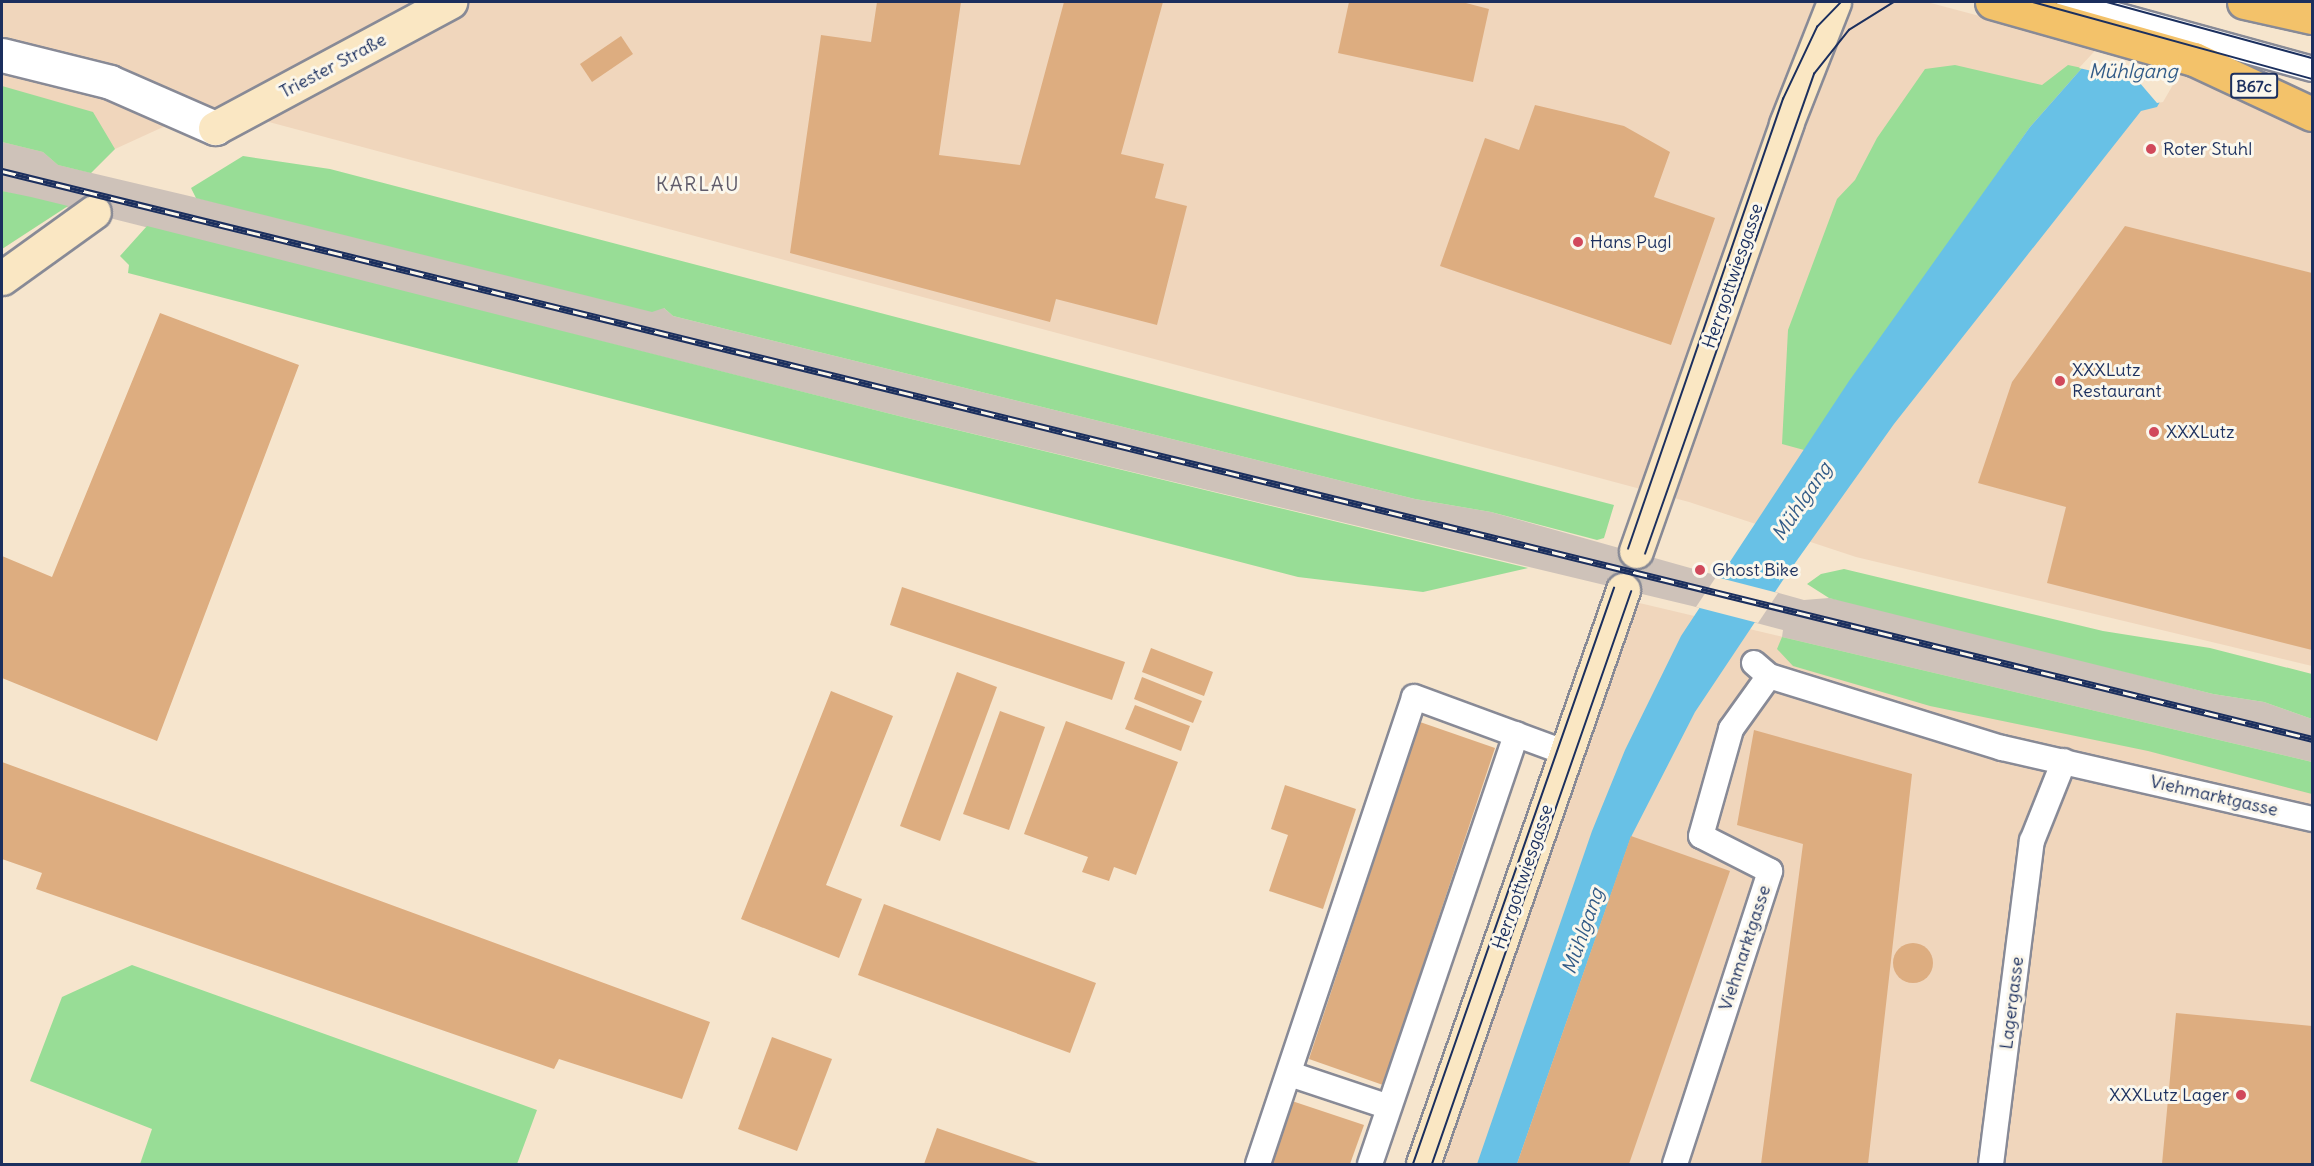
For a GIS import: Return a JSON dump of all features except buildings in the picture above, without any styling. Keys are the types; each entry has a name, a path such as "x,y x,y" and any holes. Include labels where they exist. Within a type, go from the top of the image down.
{"main road":[{"name":"Triester Straße","path":"215,128 450,2"},
{"name":"Herrgottwiesgasse","path":"1636,551 1786,124 1834,2"},
{"name":"B67c","path":"1992,2 2107,23 2201,50 2313,114"},
{"path":"2244,2 2313,17"},
{"path":"2,278 94,212"},
{"name":"Herrgottwiesgasse","path":"1423,1164 1540,743 1623,590"}],"street":[{"path":"2,55 110,82 215,128"}],"lane":[{"path":"2069,2 2107,23"},
{"path":"2201,50 2313,69"},
{"name":"Viehmarktgasse","path":"1675,1164 1770,871 1701,836 1731,729 1762,669 2002,748 2313,819"},
{"path":"1258,1164 1290,1074 1414,697 1540,743 1389,1107 1370,1164"},
{"name":"Lagergasse","path":"1991,1164 2032,842 2064,761"},
{"path":"1290,1074 1389,1107"}],"shaded area":[{"path":"2,2 1927,2 2152,62 2312,110 2312,666 1856,557 1689,502 209,106 115,149 91,173 33,197 68,206 2,249"},
{"path":"2,142 43,152 58,165 664,308 673,316 1415,499 1491,512 1804,600 1829,598 1867,605 2213,694 2264,702 2312,719 2312,762 1782,637 1783,630 1692,606 903,417 2,191"},
{"path":"1614,597 2312,762 2312,1164 1434,1164"}],"green space":[{"path":"1955,65 2042,85 2068,65 2082,68 2030,127 1804,450 1782,444 1788,330 1837,199 1855,180 1877,138 1925,69"},
{"path":"2,86 93,112 115,149 91,173 58,165 43,152 2,142"},
{"path":"243,156 330,169 1614,505 1604,538 1597,540 1491,512 1415,499 673,316 664,308 652,312 196,198 191,188"},
{"path":"2,191 31,197 68,206 2,249"},
{"path":"147,226 903,417 1528,568 1423,592 1298,577 128,273 129,265 120,256"},
{"path":"1844,569 2103,631 2210,648 2312,674 2312,719 2264,702 2213,694 1829,598 1807,584 1821,574"},
{"path":"1782,637 2312,762 2312,794 2148,751 1930,706 1793,666 1777,649"},
{"path":"132,965 537,1110 517,1164 140,1164 152,1129 30,1081 62,997"}],"water":[{"name":"Mühlgang","path":"2218,2 2157,107 2141,111 1894,424 1783,580 1695,712 1631,837 1517,1164 1477,1164 1592,831 1625,750 1681,636 1849,381 2030,127 2082,68"}],"pier":[{"path":"2140,2 2221,2 2163,102 2157,103 2139,82 2079,68"},
{"path":"1716,577 1778,593 1758,623 1696,607"}],"tunnel":[{"path":"1623,590 1636,551"}],"tram line":[{"path":"1628,549 1783,99 1817,27 1841,2"},
{"path":"1645,554 1814,74 1849,30 1894,2"},
{"path":"2033,2 2312,79"},
{"path":"2107,2 2312,58"},
{"path":"1413,1164 1614,588"},
{"path":"1432,1164 1631,592"}],"railway":[{"path":"2,171 2312,739"}],"place":[{"name":"Roter Stuhl","path":"2151,149"},
{"name":"Hans Pugl","path":"1578,242"},
{"name":"XXXLutz Restaurant","path":"2060,381"},
{"name":"XXXLutz","path":"2154,432"},
{"name":"Ghost Bike","path":"1700,570"},
{"name":"XXXLutz Lager","path":"2241,1095"}],"district":[{"name":"KARLAU","path":"698,183"}]}
